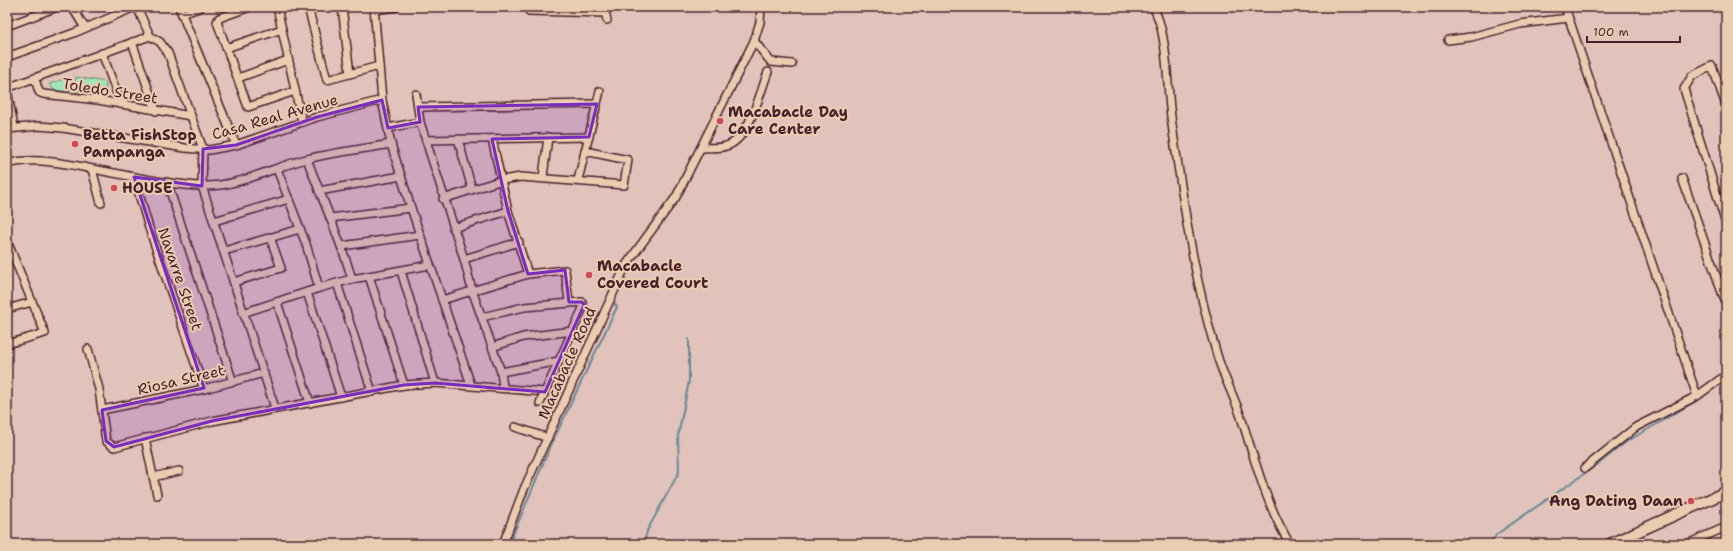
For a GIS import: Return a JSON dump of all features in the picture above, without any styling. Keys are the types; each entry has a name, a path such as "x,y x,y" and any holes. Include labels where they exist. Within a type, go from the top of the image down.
{"street":[{"path":"7,26 45,9 56,7"},
{"path":"72,7 85,28"},
{"path":"7,57 136,7 150,36 160,42 168,53 192,116 203,149 202,186 275,408"},
{"path":"179,7 236,145"},
{"path":"182,14 201,7"},
{"path":"250,7 217,19 248,107 295,91"},
{"path":"277,7 302,122"},
{"path":"308,7 325,78 327,80 379,66"},
{"path":"342,7 350,74"},
{"path":"396,7 374,9 382,100 391,144 430,266 471,385"},
{"name":"Macabacle Road","path":"503,544 524,489 626,265 676,197 754,41 760,22 761,7"},
{"path":"1153,7 1158,15 1164,49 1173,130 1187,228 1206,317 1218,357 1240,415 1262,485 1275,517 1290,544"},
{"path":"1565,7 1697,396"},
{"path":"529,11 553,8 605,13"},
{"path":"1448,40 1471,37 1520,24 1568,18"},
{"path":"226,48 282,29"},
{"path":"10,128 7,89 150,36"},
{"path":"754,41 771,62 792,64"},
{"path":"132,42 156,111"},
{"path":"102,53 120,104"},
{"path":"238,78 288,60"},
{"path":"1726,105 1712,66 1692,76 1684,89 1726,224"},
{"path":"701,148 726,146 736,141 746,131 768,72"},
{"name":"Toledo Street","path":"35,79 40,92 43,94 120,104 192,116"},
{"path":"578,180 600,91"},
{"path":"416,94 420,122 443,199 464,259 472,290 501,372 503,387"},
{"name":"Casa Real Avenue","path":"10,128 38,126 63,128 209,150 236,145 302,122 382,100"},
{"path":"418,108 597,104"},
{"path":"388,128 420,122"},
{"path":"543,178 548,137"},
{"path":"426,140 588,137"},
{"path":"458,139 472,189"},
{"path":"492,139 508,211 528,274"},
{"path":"7,164 18,161 39,161 92,168 134,177 202,186 221,185 242,181 307,159 391,144"},
{"path":"443,199 502,180 521,177 578,180 624,185 628,160 585,151"},
{"path":"307,159 342,246 352,279"},
{"path":"92,168 101,203"},
{"path":"278,169 300,229 319,288"},
{"path":"319,191 401,176"},
{"name":"Navarre Street","path":"134,177 149,228 204,389"},
{"path":"1682,178 1724,298 1726,300"},
{"path":"167,182 233,382"},
{"path":"214,221 289,199"},
{"path":"330,218 411,208"},
{"path":"453,228 508,211"},
{"path":"224,251 300,229"},
{"path":"342,246 420,235"},
{"path":"234,282 281,268 270,237"},
{"path":"7,242 45,333 7,344"},
{"path":"464,259 519,242"},
{"path":"244,313 319,288 352,279 430,266"},
{"path":"442,300 528,274 565,270 569,302"},
{"path":"401,271 435,383"},
{"path":"369,276 404,385"},
{"path":"337,283 372,392"},
{"path":"307,292 341,397"},
{"path":"7,308 32,302"},
{"path":"277,302 310,402"},
{"path":"482,318 524,307 582,302 584,305 540,403"},
{"path":"492,347 523,337 573,331"},
{"path":"88,349 99,389 107,444 114,446 212,420 404,385 435,383 503,387 545,392"},
{"path":"501,372 559,361"},
{"name":"Riosa Street","path":"102,410 204,389 264,372"},
{"path":"1585,468 1636,427 1697,396 1726,376"},
{"path":"515,427 548,438"},
{"path":"145,438 157,496"},
{"path":"153,477 179,470"},
{"path":"1612,543 1726,492"},
{"path":"1691,543 1726,527"}],"highlighted area":[{"path":"382,100 388,128 420,122 418,107 597,104 589,137 492,139 508,211 528,274 565,270 569,302 582,302 584,305 545,392 435,383 404,385 212,421 114,447 106,441 102,410 204,388 134,177 202,186 203,149 236,145 317,117"}],"green space":[{"path":"76,77 106,82 105,95 74,91"},
{"path":"68,78 70,92 54,90 49,84"}],"waterway":[{"path":"509,544 551,445 617,307 612,300"},
{"path":"644,544 647,531 679,472 678,436 689,381 689,339"},
{"path":"1490,544 1497,534 1597,465 1626,442 1703,397"}],"place":[{"name":"Macabacle Day Care Center","path":"720,121"},
{"name":"Betta FishStop Pampanga","path":"75,144"},
{"name":"HOUSE","path":"114,188"},
{"name":"Macabacle Covered Court","path":"589,275"},
{"name":"Ang Dating Daan","path":"1691,501"}]}
